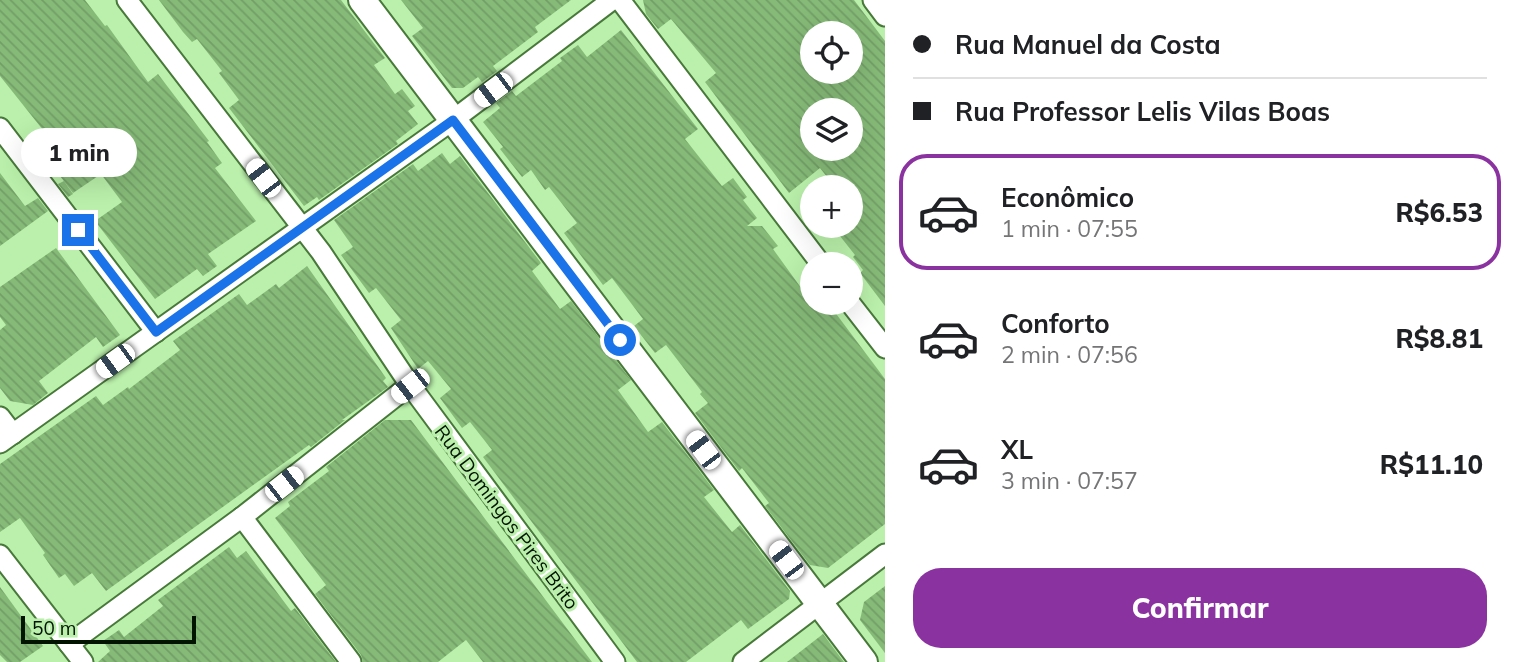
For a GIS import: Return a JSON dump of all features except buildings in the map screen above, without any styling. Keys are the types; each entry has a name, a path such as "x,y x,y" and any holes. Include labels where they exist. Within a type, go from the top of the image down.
{"street":[{"name":"Rua Domingos Pires Brito","path":"127,0 302,228 410,386 615,662"},
{"path":"362,0 864,662"},
{"path":"0,417 6,438 453,120 612,0"},
{"path":"620,0 812,252"},
{"path":"873,0 885,16"},
{"path":"0,128 156,332"},
{"path":"859,315 885,348"},
{"path":"69,644 242,517 410,386"},
{"path":"242,517 351,662"},
{"path":"743,662 885,554"},
{"path":"0,555 83,662"}],"route":[{"path":"78,230 156,332 453,120 620,340"}]}
